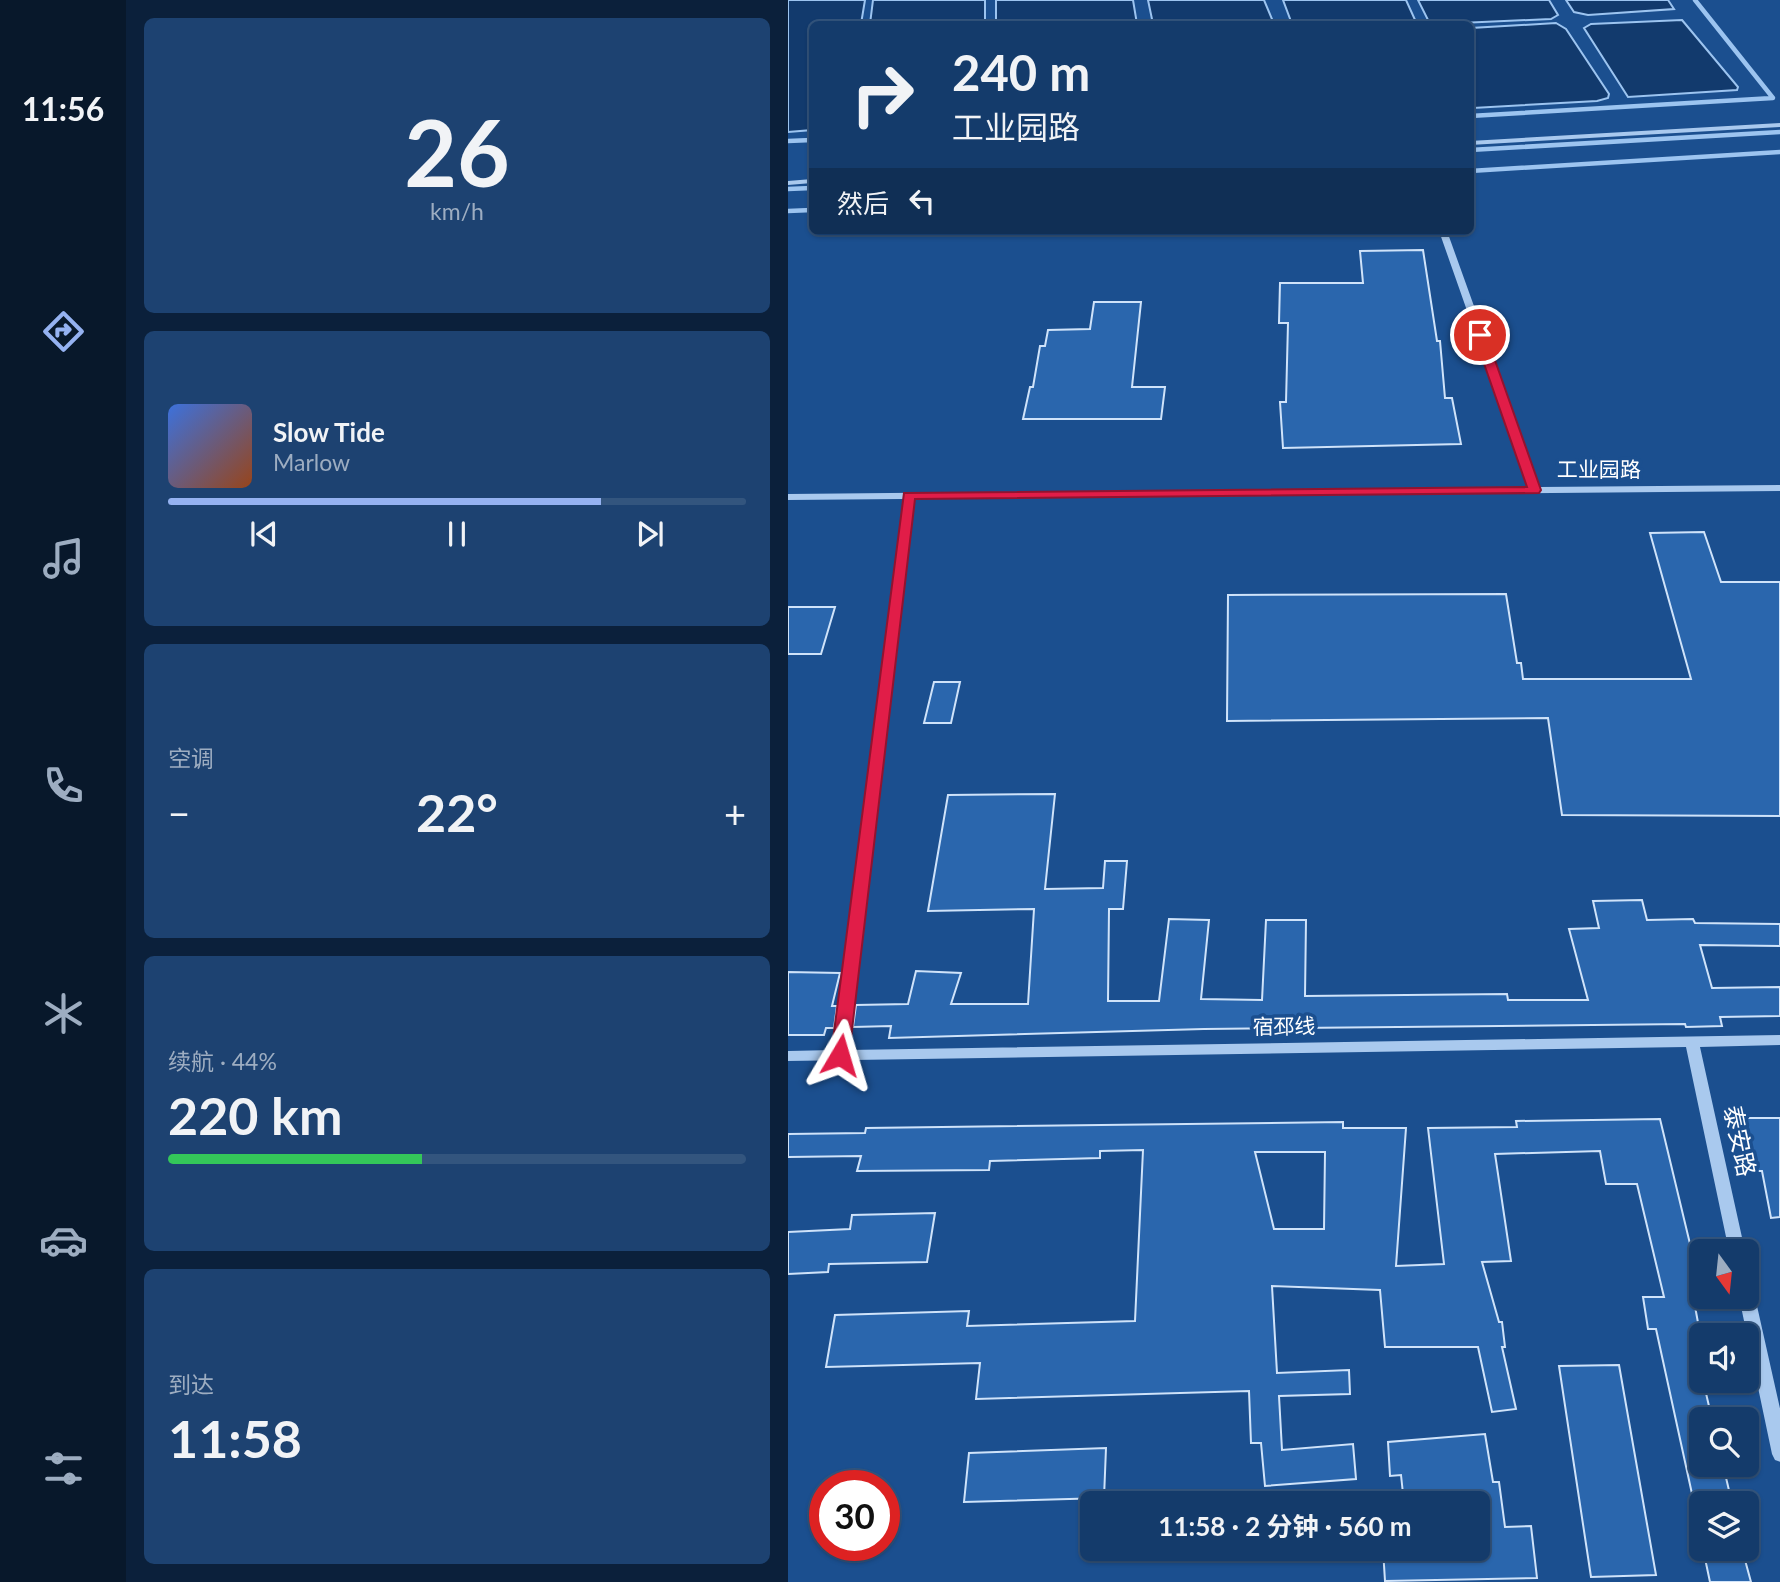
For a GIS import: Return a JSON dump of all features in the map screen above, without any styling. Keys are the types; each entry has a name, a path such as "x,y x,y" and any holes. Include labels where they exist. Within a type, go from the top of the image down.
{"street":[{"path":"1474,143 1780,125"},
{"path":"788,183 809,181"},
{"path":"1444,235 1535,490"},
{"name":"工业园路","path":"788,497 1780,488"},
{"path":"840,1055 909,495"},
{"name":"宿邳线","path":"788,1056 1780,1040"},
{"name":"泰安路","path":"1692,1041 1734,1239"},
{"path":"1750,1309 1780,1454"}],"water":[{"path":"788,0 865,0 862,21 809,21 809,130 788,132"},
{"path":"873,0 985,0 985,21 870,21"},
{"path":"996,0 1133,0 1136,21 996,21"},
{"path":"1148,0 1264,0 1273,21 1152,21"},
{"path":"1283,0 1406,0 1416,21 1291,21"},
{"path":"1418,0 1549,0 1558,15 1551,19 1474,22 1428,21"},
{"path":"1566,0 1668,0 1674,9 1588,15 1574,12"},
{"path":"1682,20 1738,87 1737,90 1628,97 1584,28 1591,24"},
{"path":"1556,23 1566,29 1609,94 1608,98 1597,101 1474,108 1474,28"}],"building":[{"path":"1423,250 1437,341 1440,341 1445,398 1452,398 1461,444 1283,448 1280,402 1286,402 1288,323 1279,323 1280,283 1363,283 1360,251"},
{"path":"1094,302 1141,302 1132,387 1165,387 1161,419 1023,419 1030,387 1033,387 1040,346 1045,346 1048,330 1090,329"},
{"path":"1704,532 1721,582 1780,582 1780,816 1562,815 1548,718 1227,721 1228,595 1506,594 1517,663 1521,663 1523,679 1691,679 1650,533"},
{"path":"788,607 835,607 821,654 788,654"},
{"path":"934,682 960,682 951,723 924,723"},
{"path":"1055,794 1045,889 1103,888 1105,861 1127,861 1123,909 1109,909 1108,1001 1159,1001 1169,919 1209,920 1201,999 1262,1000 1266,920 1306,920 1305,996 1507,994 1508,1000 1588,1000 1569,929 1599,928 1593,901 1642,900 1647,920 1693,919 1695,923 1780,924 1780,946 1700,945 1712,988 1780,987 1780,1016 1720,1017 1722,1026 1686,1027 1685,1024 1204,1029 889,1038 891,1026 853,1027 856,1005 908,1004 916,971 961,973 951,1004 1028,1004 1034,909 928,911 948,795"},
{"path":"788,972 840,973 832,1006 837,1006 834,1028 826,1028 824,1035 788,1035"},
{"path":"1743,1118 1780,1118 1780,1217 1771,1218 1762,1171 1755,1171"},
{"path":"1660,1119 1689,1240 1689,1309 1695,1309 1698,1323 1689,1323 1689,1393 1706,1393 1709,1407 1689,1407 1689,1477 1726,1477 1729,1491 1691,1491 1656,1329 1648,1329 1643,1297 1664,1297 1637,1184 1606,1184 1600,1151 1495,1154 1511,1261 1482,1262 1499,1322 1502,1322 1505,1347 1502,1347 1516,1409 1492,1412 1478,1347 1385,1347 1380,1290 1272,1286 1277,1373 1349,1370 1350,1394 1279,1396 1282,1450 1353,1444 1356,1479 1265,1486 1261,1443 1251,1443 1249,1391 976,1399 980,1363 826,1367 835,1315 969,1311 967,1326 1135,1321 1143,1150 1100,1151 1100,1158 990,1161 989,1170 857,1171 861,1156 788,1157 788,1134 865,1133 866,1128 1343,1122 1343,1128 1406,1128 1396,1266 1444,1264 1428,1128 1517,1127 1516,1121","holes":["1255,1152 1325,1152 1324,1229 1274,1229"]},
{"path":"935,1213 927,1262 829,1264 828,1272 788,1274 788,1232 850,1229 852,1215"},
{"path":"1619,1365 1656,1575 1591,1577 1559,1366"},
{"path":"1485,1434 1493,1482 1499,1482 1505,1527 1531,1526 1537,1578 1385,1581 1384,1561 1490,1561 1490,1491 1403,1491 1401,1475 1390,1476 1388,1442"},
{"path":"1106,1448 1104,1491 1080,1491 1080,1499 964,1502 969,1453"},
{"path":"1706,1561 1745,1561 1751,1582 1710,1582"}],"waterway":[{"path":"1474,116 1773,98 1695,0"},
{"path":"1474,150 1781,132"},
{"path":"788,141 809,140"},
{"path":"1474,171 1781,152"},
{"path":"788,189 809,188"},
{"path":"788,211 809,210"}],"route":[{"path":"840,1055 909,495 1535,490 1480,335"}]}
